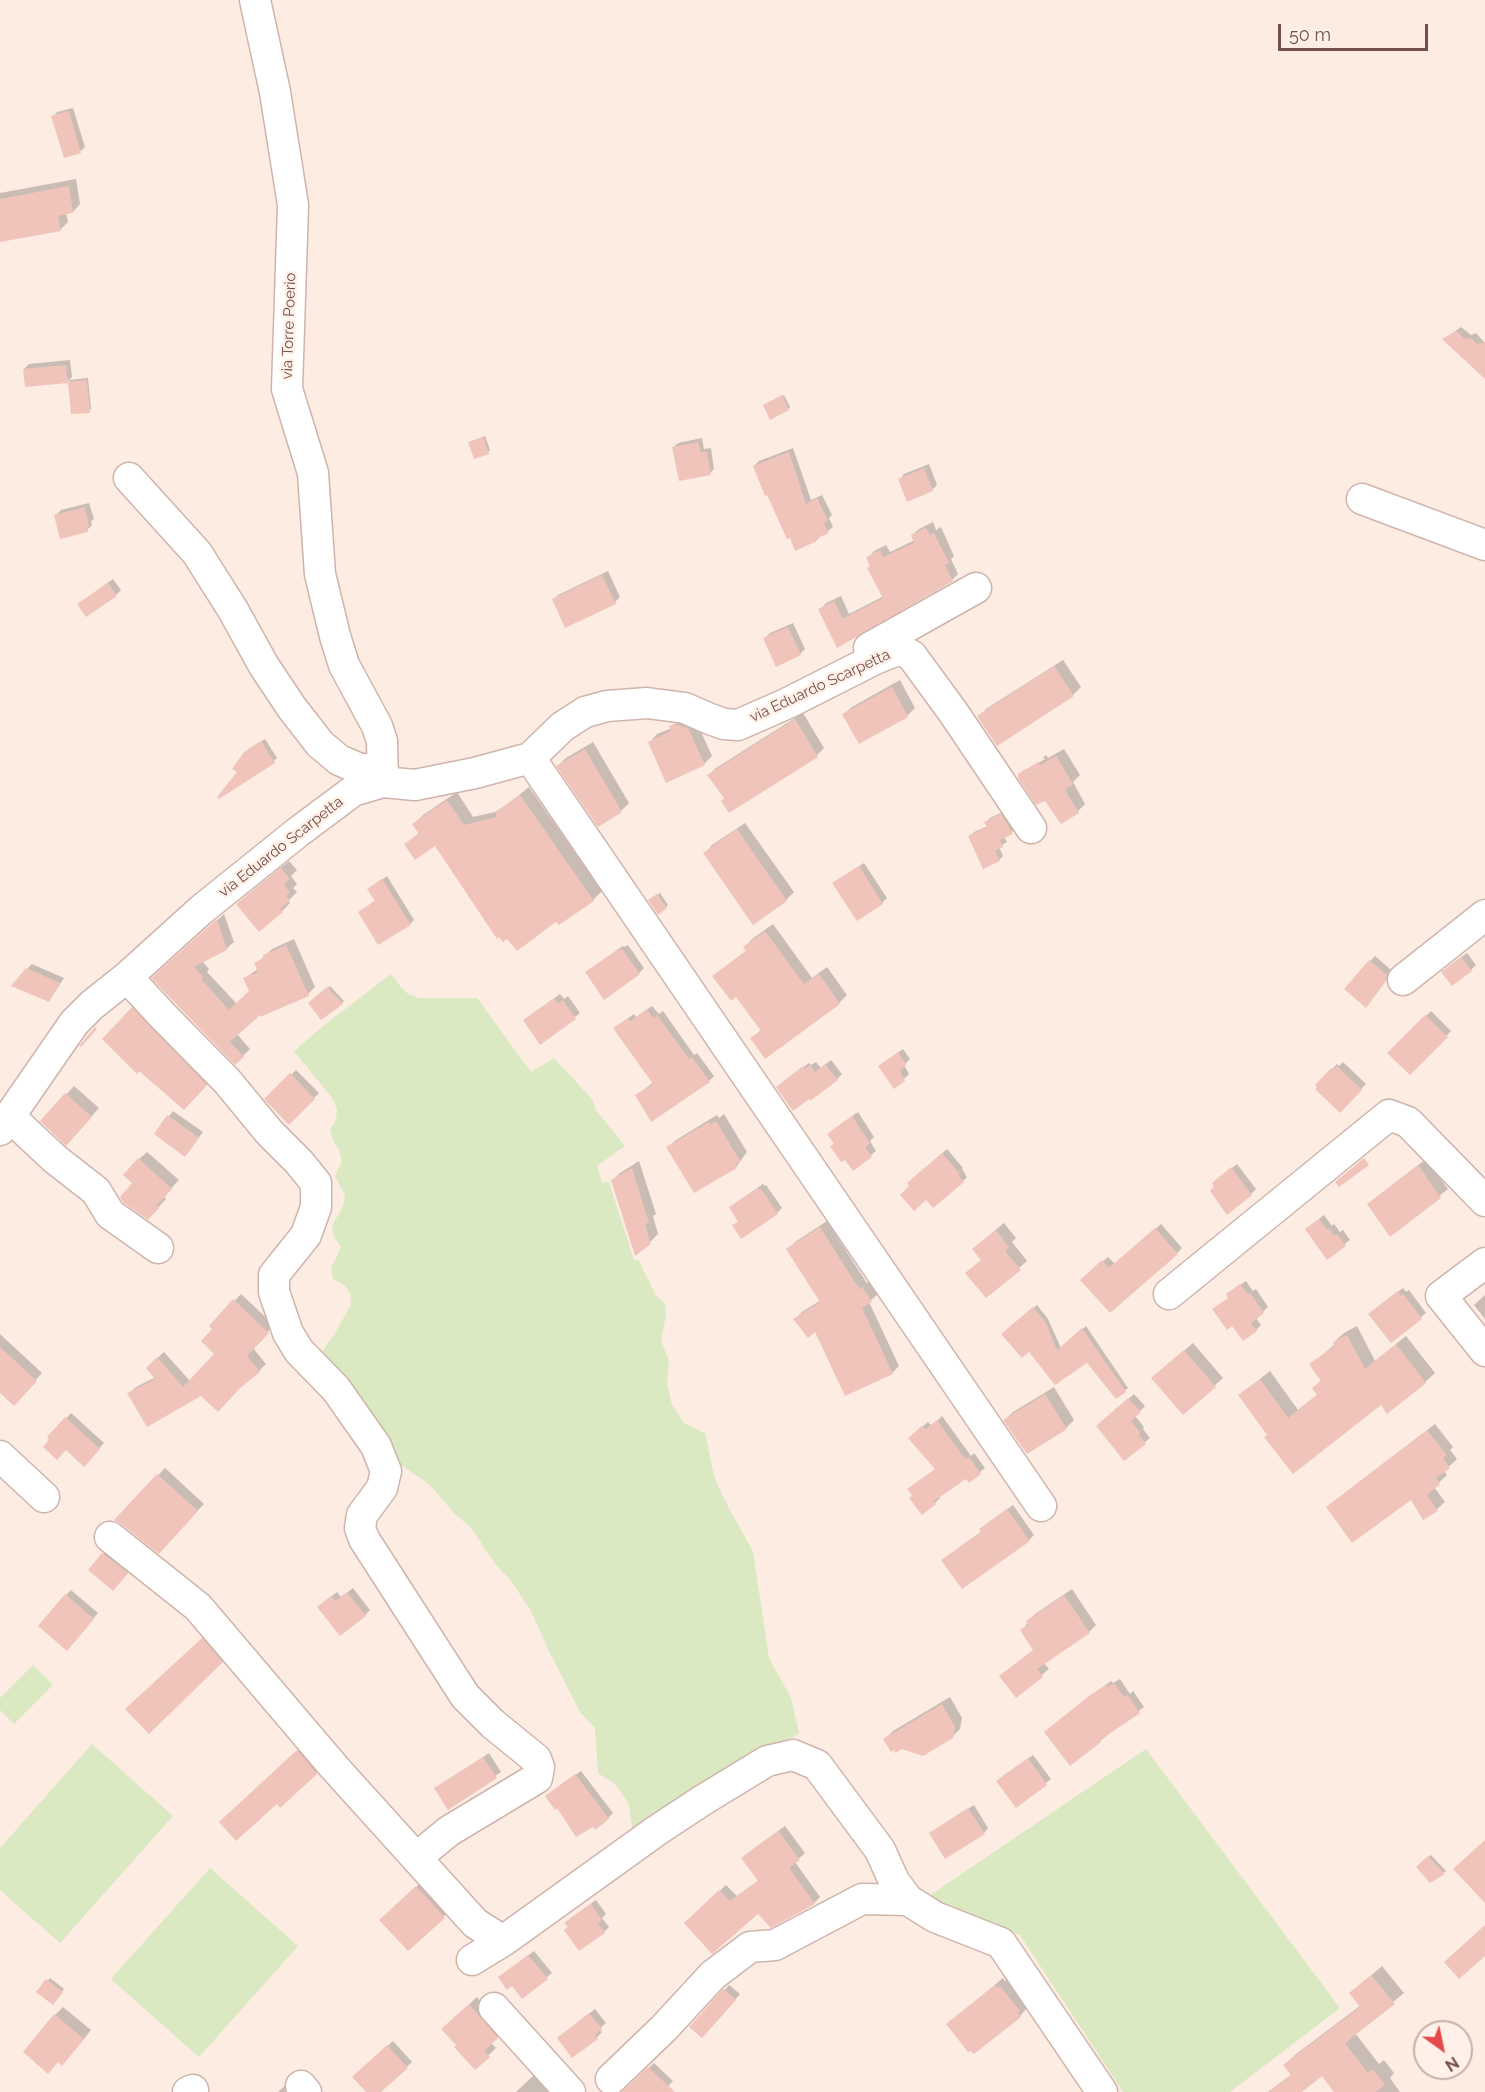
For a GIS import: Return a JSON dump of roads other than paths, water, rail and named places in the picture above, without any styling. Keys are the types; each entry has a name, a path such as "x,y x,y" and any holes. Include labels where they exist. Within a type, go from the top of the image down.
{"street":[{"name":"via Torre Poerio","path":"255,0 275,92 292,206 287,389 312,473 320,574 335,636 344,665 377,726 382,741 383,775"},
{"path":"129,478 197,554 233,610 264,666 320,744 339,760 383,775"},
{"path":"1362,499 1485,545"},
{"path":"710,719 782,693 976,588"},
{"name":"via Eduardo Scarpetta","path":"4,1123 74,1023 92,1005 127,977 201,910 353,791 383,775 415,785 530,759 562,727 585,712 607,706 647,703 685,708 724,724 738,725 788,704 875,659 900,649 912,656 953,712 1031,828"},
{"path":"530,759 1041,1506"},
{"path":"1403,980 1485,915"},
{"path":"127,977 227,1081 269,1132 299,1161 316,1184 316,1207 306,1234 274,1275 274,1292 293,1342 336,1389 376,1446 387,1471 382,1488 362,1515 360,1528 364,1539 465,1696 493,1724 536,1759 539,1767 537,1778 449,1832 416,1858"},
{"path":"1169,1294 1389,1115 1408,1122 1485,1201"},
{"path":"4,1123 96,1191 110,1214 158,1248"},
{"path":"1485,1263 1441,1296 1485,1351"},
{"path":"0,1456 44,1497"},
{"path":"110,1537 198,1607 334,1767 475,1923 503,1941"},
{"path":"472,1960 503,1941 703,1800 766,1761 794,1755 817,1765 880,1850 894,1881 908,1900 934,1917 1001,1943 1102,2092"},
{"path":"611,2079 664,2028 713,1975 750,1947 775,1945 862,1899 908,1900"},
{"path":"494,2008 570,2092"}]}
